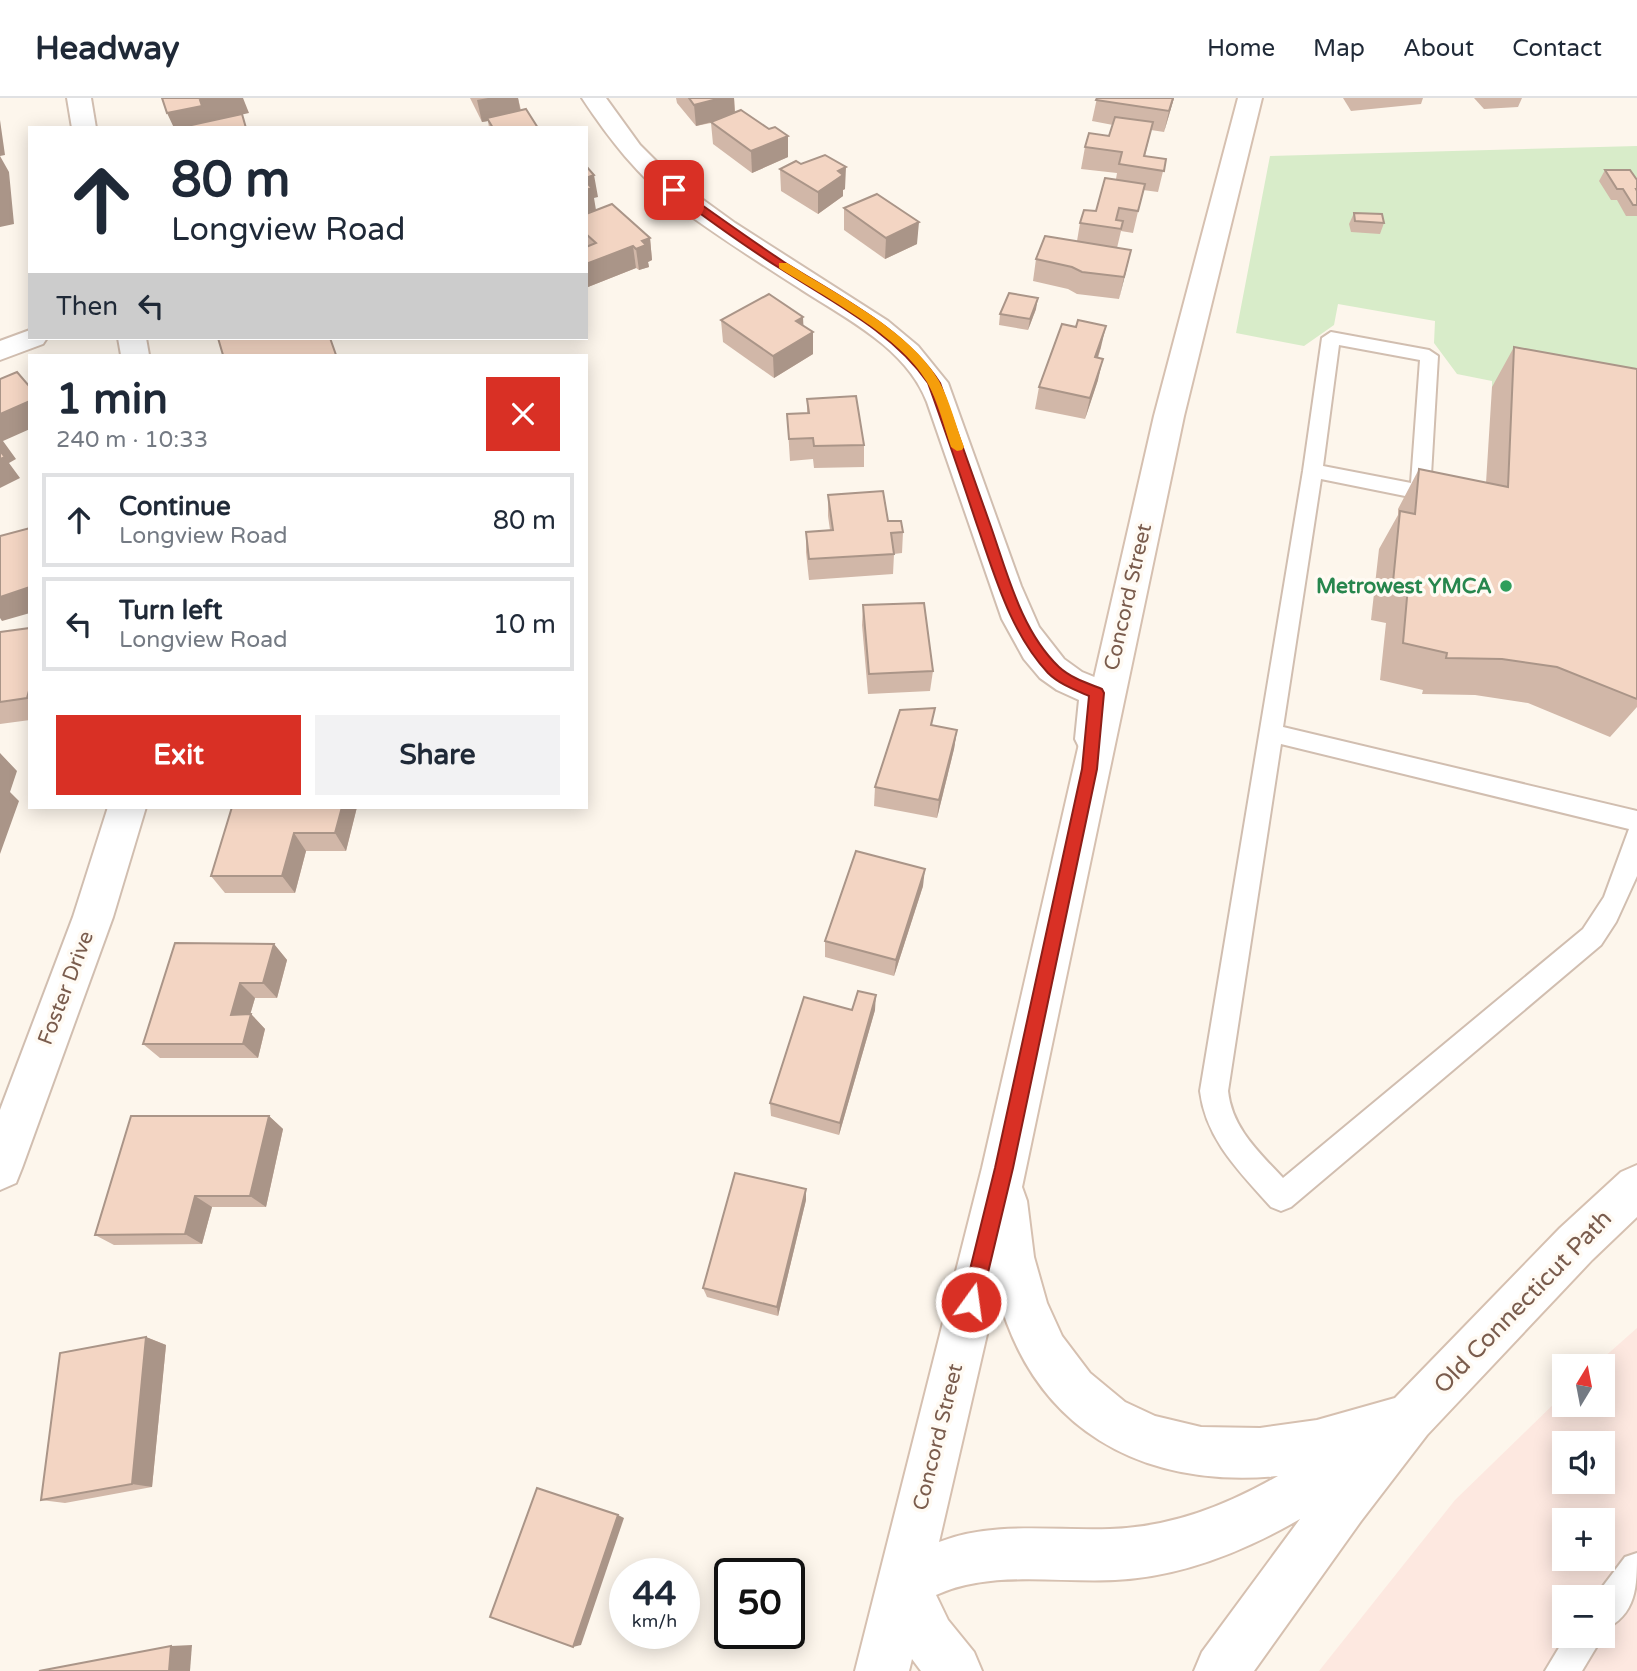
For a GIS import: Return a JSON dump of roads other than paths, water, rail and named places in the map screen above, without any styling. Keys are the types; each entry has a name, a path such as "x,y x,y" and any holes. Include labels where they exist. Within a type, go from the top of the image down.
{"main road":[{"path":"79,98 84,126"},
{"path":"594,98 624,141 674,190 750,244 879,327 919,361 934,383 1021,623 1034,646 1055,671 1069,681 1097,693 1090,769"},
{"name":"Concord Street","path":"882,1671 1004,1168 1168,416 1250,98"},
{"path":"0,351 28,340"},
{"name":"Foster Drive","path":"0,1168 93,917 126,809"},
{"path":"1004,1168 1010,1253 1019,1294 1030,1326 1067,1385 1112,1423 1138,1437 1166,1447 1223,1454 1262,1453 1307,1446 1410,1418"},
{"name":"Old Connecticut Path","path":"1221,1671 1343,1503 1410,1418 1576,1244 1637,1187"},
{"name":"Old Connecticut Path","path":"903,1583 966,1559 996,1555 1157,1551 1217,1534 1340,1467 1410,1418"},
{"path":"903,1583 929,1639 954,1671"}],"lane":[{"path":"1313,471 1420,492 1429,356 1331,338 1313,471 1214,1103 1224,1129 1282,1197 1592,937 1608,913 1637,836"},
{"path":"1272,733 1637,821"},
{"path":"1615,1597 1637,1569"},
{"path":"1562,1671 1578,1648"}],"place":[{"name":"Metrowest YMCA","path":"1506,586"}]}
